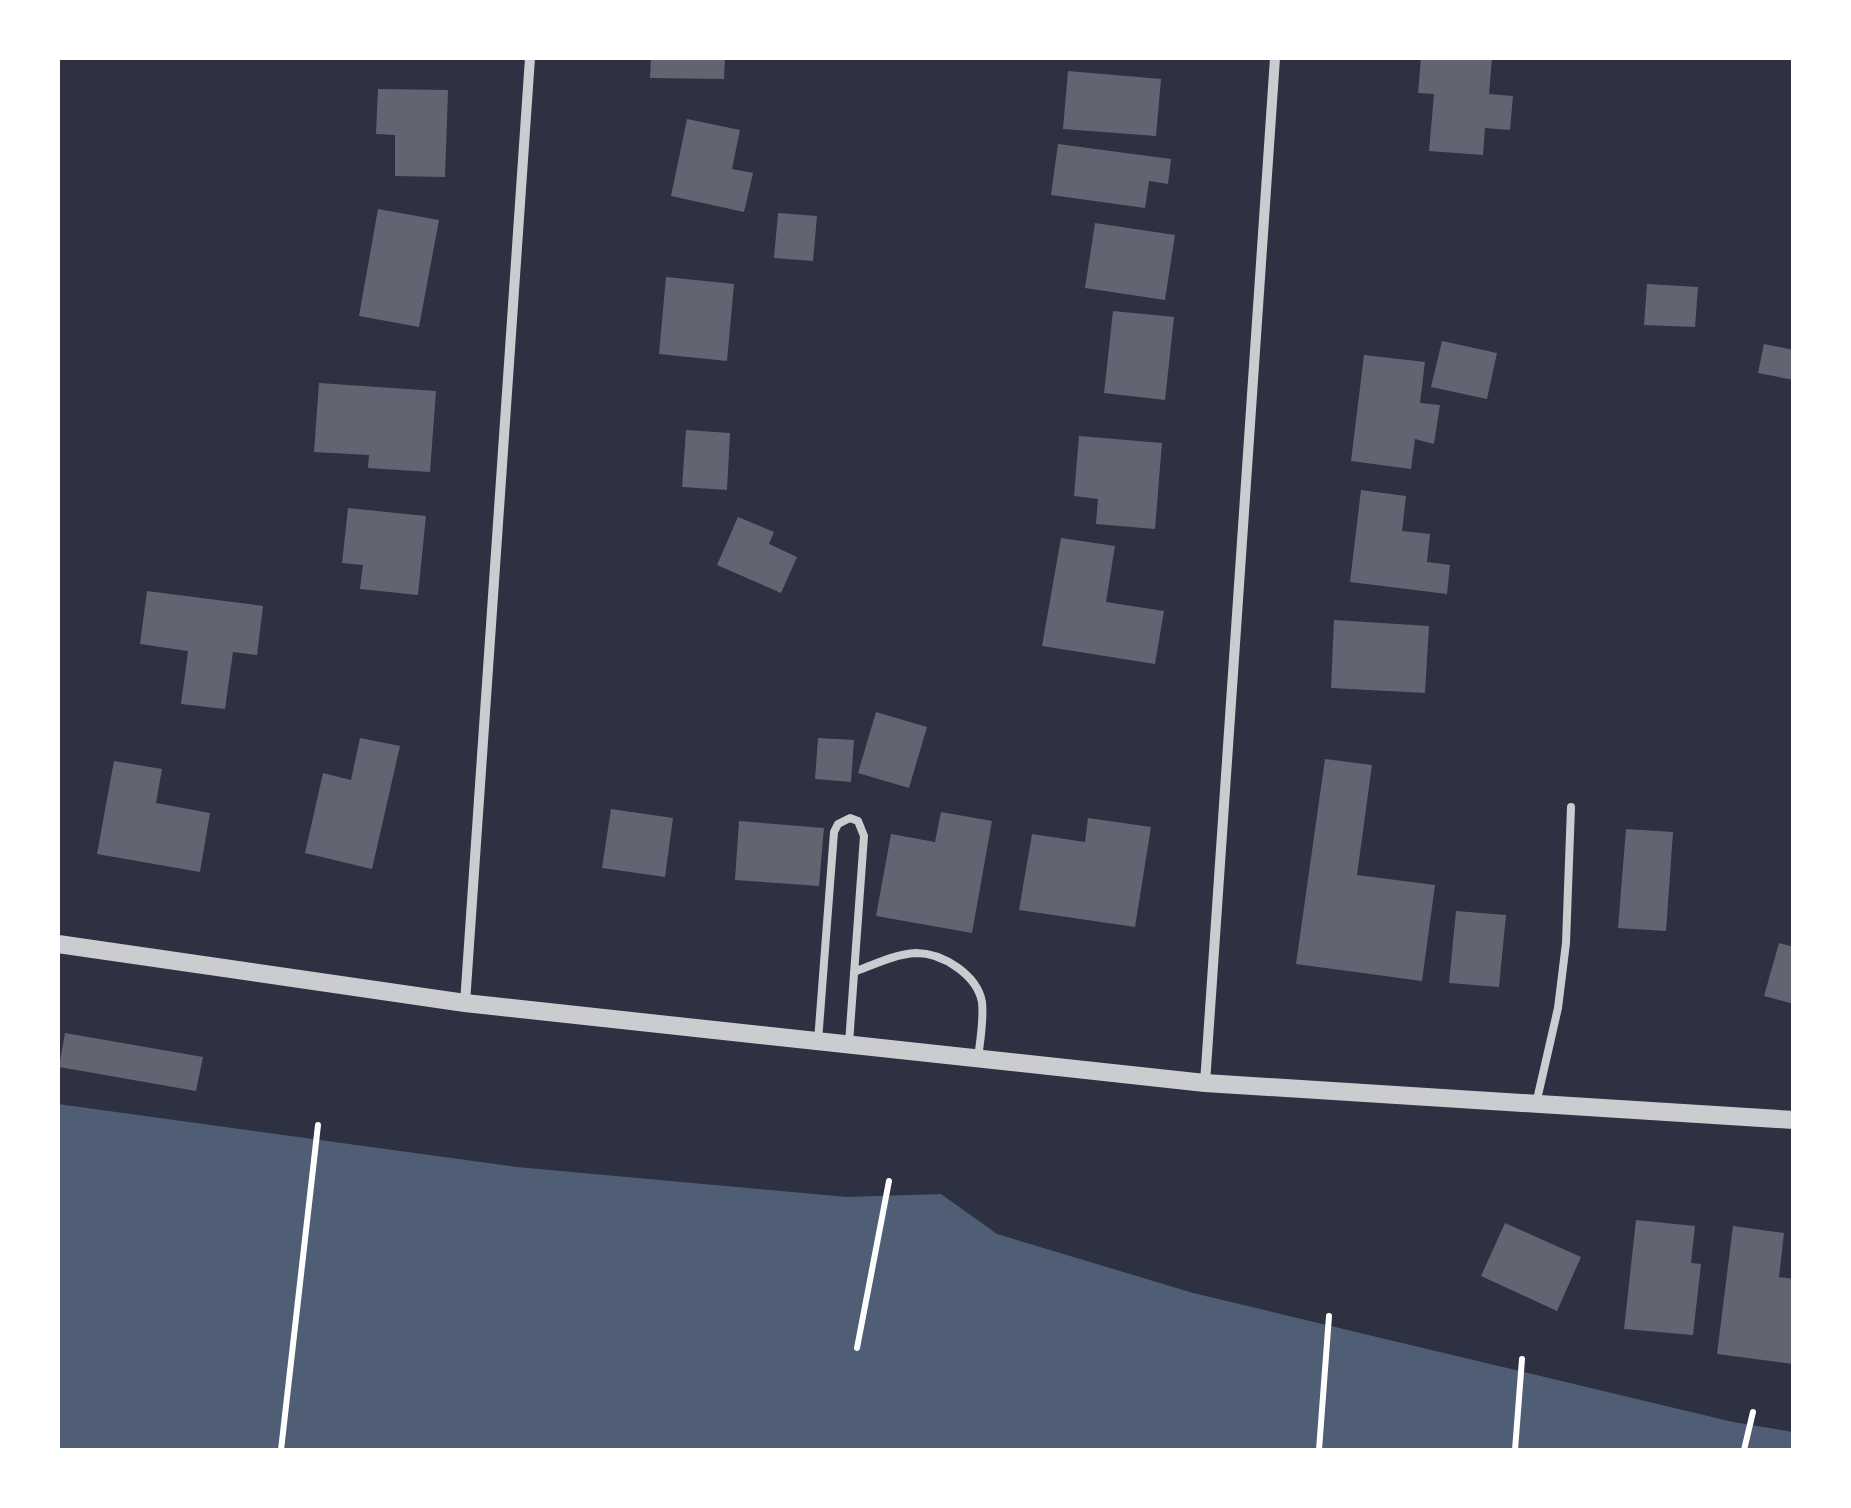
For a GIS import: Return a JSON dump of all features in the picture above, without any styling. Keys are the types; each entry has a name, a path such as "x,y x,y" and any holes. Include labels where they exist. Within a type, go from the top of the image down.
{"street":[{"path":"465,1002 530,58"},
{"path":"1205,1083 1275,58"},
{"path":"58,944 465,1002 1205,1083 1794,1120"}],"lane":[{"path":"1536,1104 1558,1008 1566,943 1571,807"},
{"path":"818,1041 834,832 838,824 850,818 858,821 864,836 849,1044"},
{"path":"854,972 916,953 956,966 972,980 981,997 978,1058"}],"path":[{"path":"281,1450 318,1125"},
{"path":"857,1348 890,1181"},
{"path":"1320,1450 1329,1316"},
{"path":"1515,1450 1522,1358"},
{"path":"1744,1450 1753,1412"}],"water":[{"path":"58,1104 517,1167 847,1197 941,1194 997,1234 1193,1293 1733,1422 1793,1432 1793,1450 58,1450"}],"building":[{"path":"651,58 725,58 724,79 650,78"},
{"path":"1421,58 1492,58 1489,94 1513,96 1510,130 1485,128 1483,155 1429,151 1434,94 1418,93"},
{"path":"1068,71 1161,79 1156,136 1063,129"},
{"path":"378,89 448,90 445,177 395,176 395,135 376,134"},
{"path":"687,119 740,130 732,169 753,173 744,212 671,196"},
{"path":"1058,144 1171,159 1168,184 1149,181 1145,208 1051,195"},
{"path":"378,209 439,220 419,327 359,316"},
{"path":"778,213 817,216 813,261 774,258"},
{"path":"1095,223 1175,235 1165,300 1085,288"},
{"path":"666,277 734,284 727,361 659,354"},
{"path":"1647,284 1698,287 1695,327 1644,325"},
{"path":"1113,311 1174,317 1165,400 1104,393"},
{"path":"1442,341 1497,353 1487,399 1431,387"},
{"path":"1764,344 1794,350 1794,380 1758,373"},
{"path":"1364,355 1425,362 1420,403 1440,405 1434,444 1415,439 1411,469 1351,461"},
{"path":"319,383 436,391 430,472 368,468 369,455 314,452"},
{"path":"686,430 730,433 727,490 682,487"},
{"path":"1079,436 1162,443 1155,529 1096,524 1098,499 1074,496"},
{"path":"1361,490 1406,496 1402,531 1430,534 1427,562 1450,565 1447,594 1350,582"},
{"path":"348,508 426,516 418,595 360,589 363,565 342,563"},
{"path":"738,517 774,532 769,544 797,557 781,593 717,565"},
{"path":"1061,538 1115,546 1106,602 1164,611 1155,664 1042,646"},
{"path":"147,591 263,606 257,655 233,652 225,709 181,704 188,651 140,644"},
{"path":"1334,620 1429,626 1425,693 1331,688"},
{"path":"876,712 927,727 909,788 858,773"},
{"path":"360,738 400,746 372,869 305,853 323,773 351,780"},
{"path":"818,738 854,740 851,782 815,779"},
{"path":"1325,759 1372,765 1357,875 1435,885 1422,981 1296,964"},
{"path":"114,761 162,769 156,803 210,813 200,872 97,854"},
{"path":"611,809 673,818 665,877 602,868"},
{"path":"941,812 992,821 972,933 876,916 891,834 935,842"},
{"path":"1088,818 1151,827 1135,927 1019,910 1032,834 1085,842"},
{"path":"739,821 824,828 819,886 735,880"},
{"path":"1626,829 1673,832 1666,931 1618,928"},
{"path":"1456,911 1506,915 1499,987 1449,983"},
{"path":"1779,943 1794,947 1794,1004 1764,996"},
{"path":"65,1033 203,1057 196,1091 59,1067"},
{"path":"1636,1220 1695,1226 1691,1263 1701,1264 1693,1335 1624,1329"},
{"path":"1505,1223 1581,1257 1557,1311 1481,1276"},
{"path":"1733,1226 1784,1233 1779,1277 1794,1279 1794,1364 1717,1354"}]}
